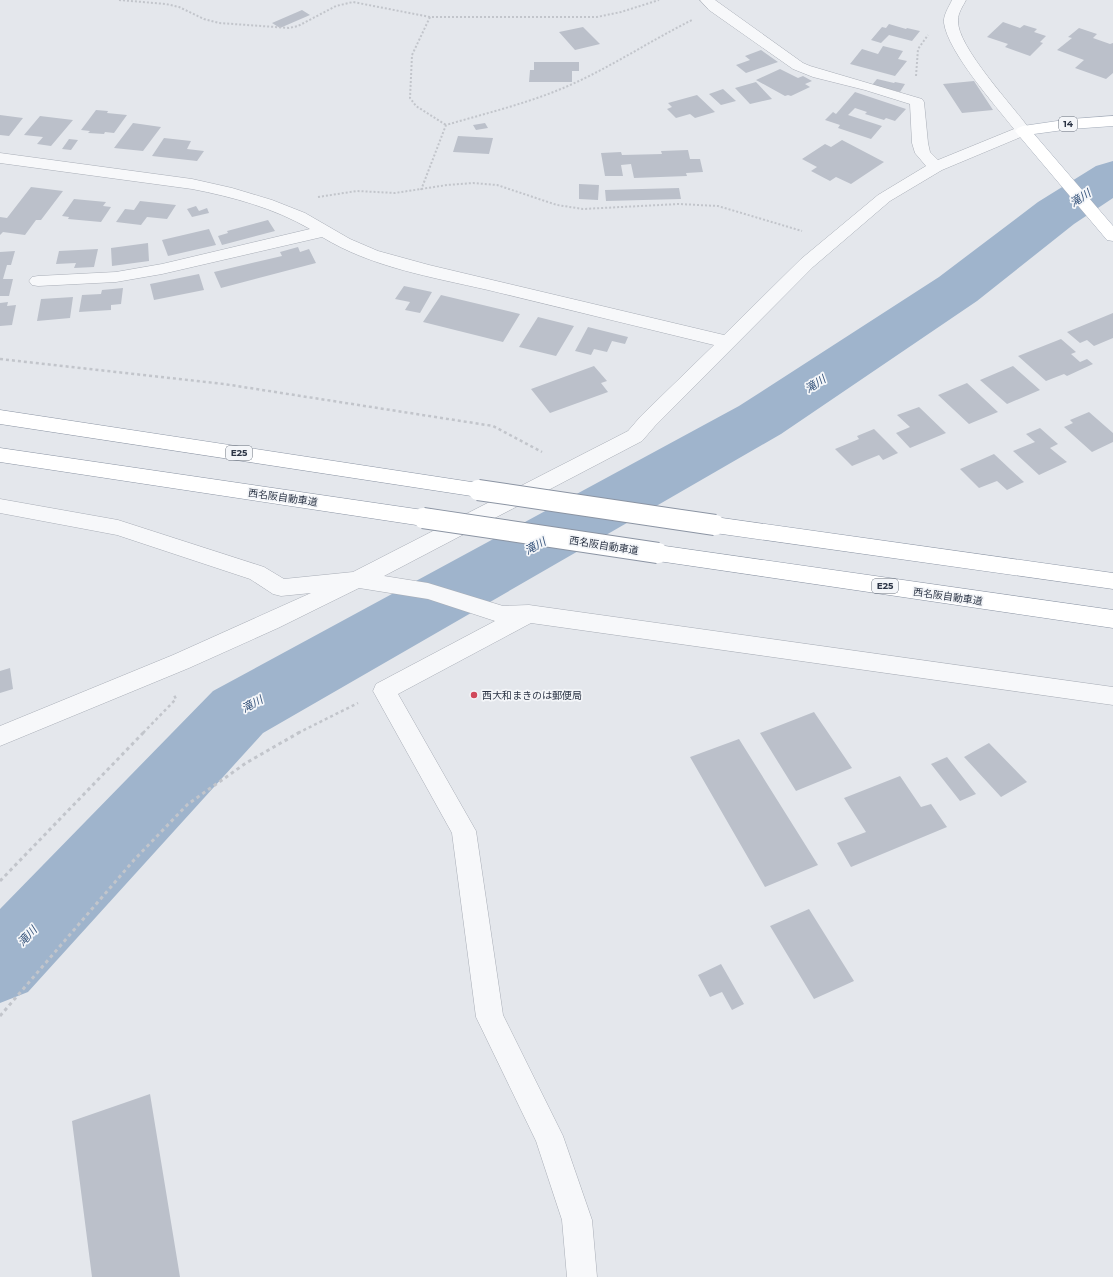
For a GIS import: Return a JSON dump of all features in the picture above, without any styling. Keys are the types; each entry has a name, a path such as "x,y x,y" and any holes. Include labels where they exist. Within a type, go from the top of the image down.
{"main road":[{"name":"14","path":"1024,131 1071,124 1113,121"},
{"path":"1024,131 1109,231"},
{"name":"E25","path":"0,417 715,525 1113,581"},
{"name":"西名阪自動車道","path":"0,455 1113,620"}],"street":[{"path":"0,736 220,645 359,580 635,436 807,263 884,198 936,167 979,148 1024,131 984,81 955,38 950,22 959,0"},
{"path":"711,4 798,66 808,71 819,75 853,82 917,102 920,143 923,153 936,167"},
{"path":"0,158 192,184 226,191 266,203 299,216 344,243 372,255 426,270 728,342"},
{"path":"38,281 116,277 154,270 324,230"},
{"path":"0,506 118,528 257,573 281,588 359,580 428,591 503,615 528,614 1113,696"},
{"path":"528,614 384,691 464,831 490,1017 549,1136 577,1220 582,1277"}],"path":[{"path":"120,0 166,4 179,7 204,19 219,23 275,28 289,28 298,26 336,6 353,2 430,17 597,17 621,12 659,0"},
{"path":"430,17 412,55 410,98 416,106 446,124 524,102 568,86 608,67 658,37 702,15 711,4"},
{"path":"917,102 916,60 919,48 924,38 933,30 950,22"},
{"path":"421,190 446,124"},
{"path":"316,198 357,191 395,193 447,185 473,183 497,185 556,205 582,209 679,204 718,206 833,240"},
{"path":"0,359 224,384 493,426 572,469"},
{"path":"0,881 176,699 162,670"},
{"path":"0,1016 134,860 188,804 246,763 312,725 384,691"}],"building":[{"path":"302,10 310,15 280,28 272,23"},
{"path":"1003,22 1020,28 1024,25 1037,29 1034,32 1046,36 1040,42 1043,43 1030,56 1005,47 1008,44 987,37"},
{"path":"889,24 920,31 912,41 889,35 881,43 871,40 882,27 886,28"},
{"path":"583,27 600,44 575,50 559,32"},
{"path":"1079,28 1097,34 1093,38 1110,44 1113,43 1113,73 1106,79 1075,68 1084,60 1057,50 1072,38 1068,37"},
{"path":"883,46 903,51 898,59 907,61 895,76 850,64 862,49 878,54"},
{"path":"761,50 778,62 746,73 736,65 750,60 745,56"},
{"path":"534,62 579,62 579,71 572,71 572,82 529,82 530,70 534,70"},
{"path":"780,69 798,78 803,76 812,81 805,84 810,87 791,96 785,96 756,80"},
{"path":"877,79 905,84 900,92 872,85"},
{"path":"974,81 993,110 962,113 943,84"},
{"path":"756,82 772,99 750,104 735,88"},
{"path":"723,89 736,101 721,105 709,94"},
{"path":"855,92 906,109 895,121 886,118 884,120 865,114 867,112 855,108 848,115 882,126 871,139 838,128 840,125 825,120 833,112 836,114"},
{"path":"697,95 715,112 695,118 690,114 676,118 667,109 672,107 668,103"},
{"path":"96,110 108,111 107,113 127,115 114,133 88,133 90,131 81,130"},
{"path":"0,115 23,118 9,136 0,135"},
{"path":"40,116 73,120 51,146 37,144 43,137 24,135"},
{"path":"133,123 161,127 143,151 114,148"},
{"path":"485,123 488,128 476,130 473,125"},
{"path":"458,136 493,138 489,154 453,152"},
{"path":"164,138 191,141 187,149 204,151 197,161 152,156"},
{"path":"69,139 78,140 71,150 62,149"},
{"path":"842,140 884,162 851,184 836,177 830,181 811,171 817,167 802,159 825,144 831,147"},
{"path":"688,150 690,159 700,159 703,172 686,173 687,176 634,178 631,164 621,165 623,176 605,176 601,153 621,152 622,155 662,154 661,151"},
{"path":"579,184 599,185 598,200 579,199"},
{"path":"31,187 63,191 41,220 36,220 25,235 3,232 0,235 0,217 7,218"},
{"path":"679,188 681,199 606,201 605,190"},
{"path":"74,199 106,202 103,206 111,207 101,222 68,219 69,217 62,216"},
{"path":"140,201 176,205 167,219 147,217 141,225 116,222 125,209 134,210"},
{"path":"196,206 199,211 207,208 209,213 192,217 187,209"},
{"path":"268,220 275,231 222,245 218,236 228,233 227,231"},
{"path":"209,229 216,245 168,256 162,240"},
{"path":"148,243 149,261 112,266 111,248"},
{"path":"298,247 300,252 309,249 316,263 221,288 214,272 282,256 280,252"},
{"path":"98,249 94,267 74,268 76,263 56,264 59,251"},
{"path":"15,251 11,265 7,265 3,279 13,279 9,296 0,296 0,252"},
{"path":"199,274 204,290 154,300 150,284"},
{"path":"404,286 432,292 420,313 405,310 410,302 395,299"},
{"path":"123,288 121,304 111,305 111,310 79,312 82,295 101,294 102,290"},
{"path":"441,295 520,314 503,342 423,322"},
{"path":"73,297 70,318 37,321 41,299"},
{"path":"8,302 7,306 16,305 12,325 0,326 0,303"},
{"path":"1113,313 1113,338 1094,346 1087,340 1080,343 1067,332"},
{"path":"538,317 574,326 556,356 519,347"},
{"path":"588,327 628,337 625,344 612,341 607,352 594,349 591,355 575,351"},
{"path":"1061,339 1076,352 1071,354 1080,362 1087,359 1093,364 1067,376 1064,374 1046,381 1018,356"},
{"path":"594,366 607,381 601,383 608,392 550,413 531,389"},
{"path":"1013,366 1040,390 1007,404 980,380"},
{"path":"967,383 998,412 969,424 938,395"},
{"path":"919,407 946,433 910,448 896,433 910,427 897,415"},
{"path":"1089,412 1113,433 1113,442 1092,452 1064,427 1073,423 1070,420"},
{"path":"1040,428 1058,444 1050,448 1067,462 1039,475 1013,451 1035,442 1026,434"},
{"path":"874,429 898,453 883,460 879,455 852,466 835,449 859,439 857,436"},
{"path":"994,454 1024,482 1007,490 997,481 979,488 960,469"},
{"path":"10,668 13,689 0,693 0,671"},
{"path":"814,712 852,768 796,791 760,733"},
{"path":"739,739 818,865 765,887 690,757"},
{"path":"989,743 1027,782 1001,797 964,757"},
{"path":"947,757 976,794 960,801 931,764"},
{"path":"900,776 921,807 931,804 947,827 851,867 837,843 866,832 844,798"},
{"path":"809,909 854,981 814,999 770,926"},
{"path":"721,964 744,1004 732,1010 722,992 710,997 698,975"},
{"path":"150,1094 180,1277 92,1277 72,1121"}],"waterway":[{"name":"滝川","path":"0,965 238,712 760,420 958,289 1056,213 1113,176"}],"place":[{"name":"西大和まきのは郵便局","path":"474,695"}]}
